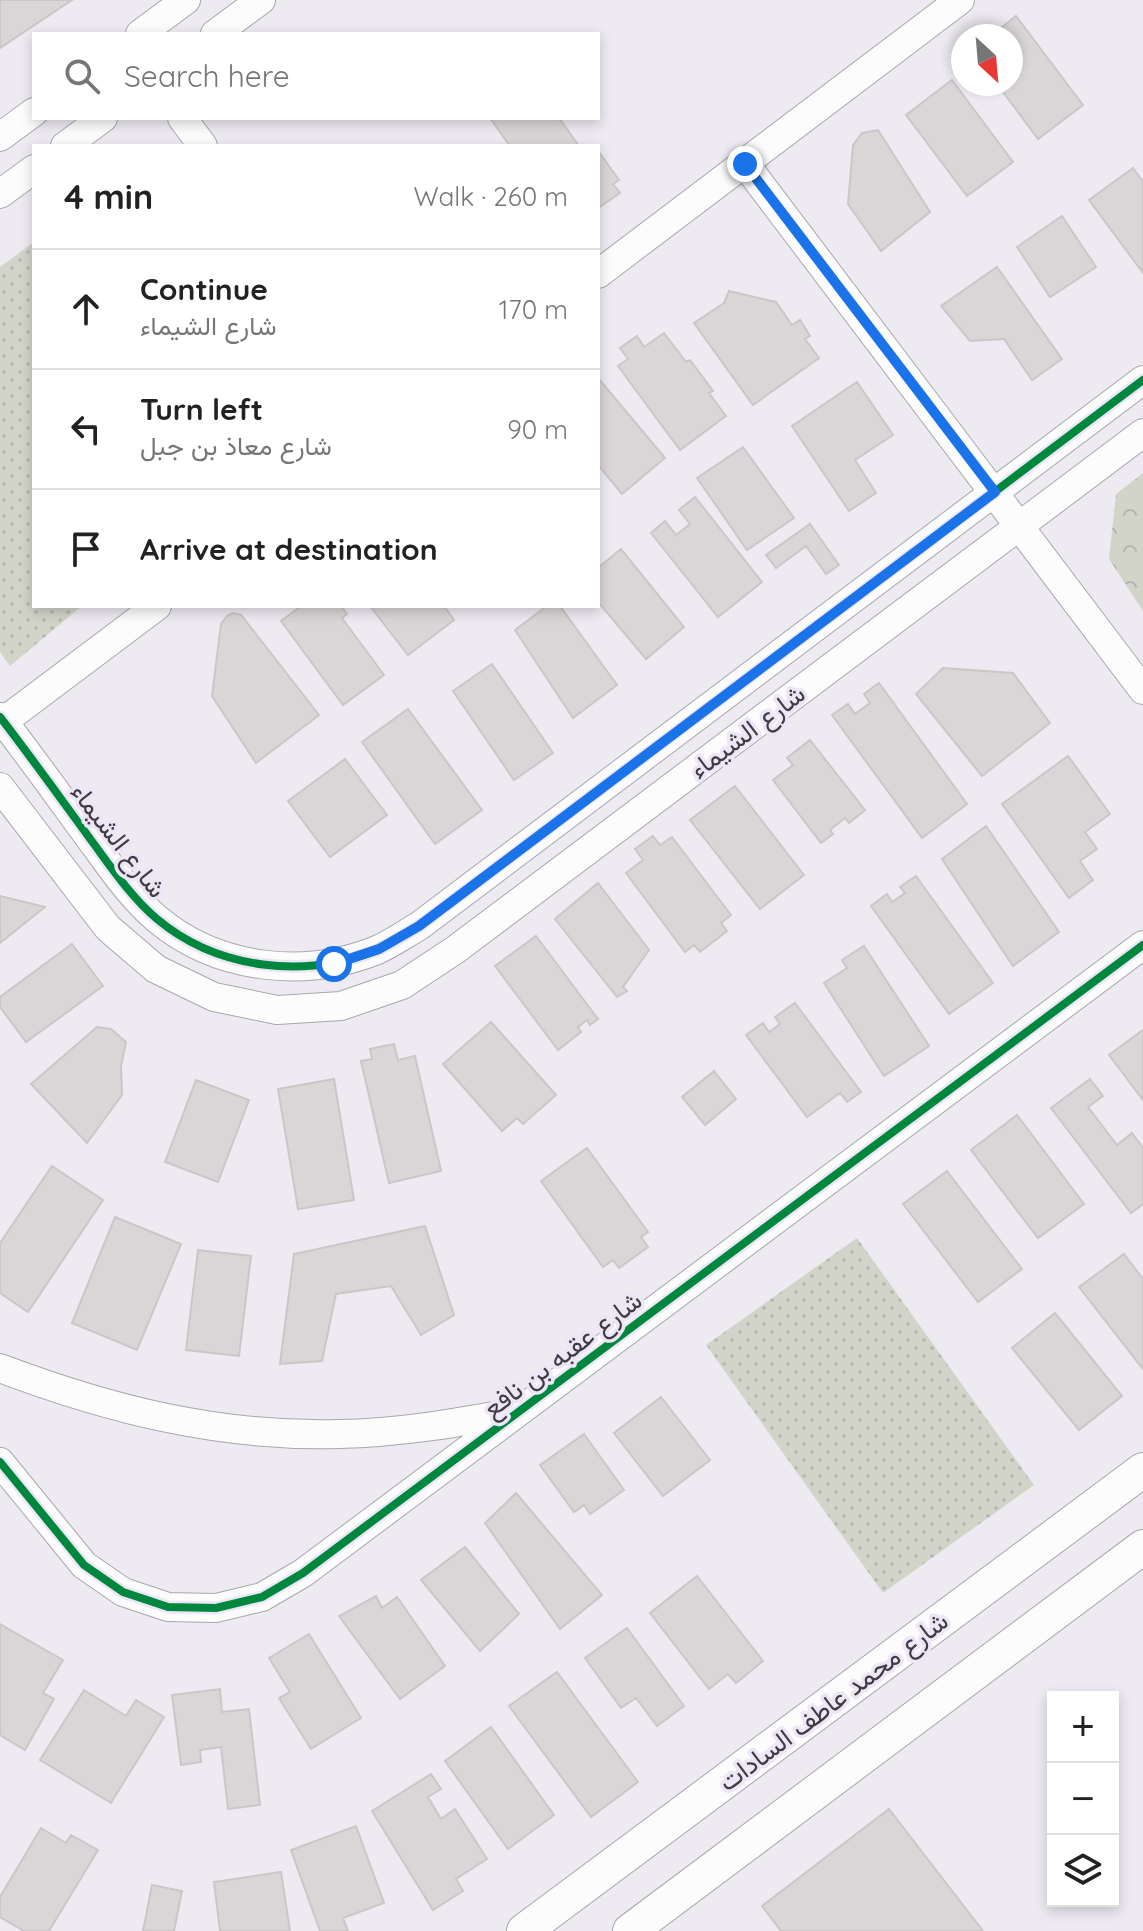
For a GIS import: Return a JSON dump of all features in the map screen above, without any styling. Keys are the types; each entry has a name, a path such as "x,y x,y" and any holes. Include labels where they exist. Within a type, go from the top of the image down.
{"street":[{"path":"143,32 186,0"},
{"path":"218,32 261,0"},
{"path":"600,273 960,0"},
{"path":"0,137 32,113"},
{"path":"68,144 100,120"},
{"path":"184,120 202,144"},
{"path":"745,164 1143,690"},
{"path":"0,194 32,170"},
{"name":"شارع الشيماء","path":"1,721 125,886 158,920 197,945 241,961 287,967 334,964 379,949 419,926 1143,380"},
{"name":"شارع الشيماء","path":"0,787 108,928 156,969 214,997 277,1010 341,1006 402,985 455,950 1143,433"},
{"path":"1,721 154,608"},
{"name":"شارع عقبه بن نافع","path":"0,1462 84,1565 123,1592 168,1607 216,1608 262,1597 303,1573 1143,945"},
{"path":"0,1368 70,1394 158,1418 248,1431 339,1435 430,1428 519,1411"},
{"name":"شارع محمد عاطف السادات","path":"524,1931 1143,1470"},
{"path":"630,1931 1143,1547"}],"green space":[{"path":"32,243 32,608 80,608 10,666 0,652 0,267"},
{"path":"1143,473 1143,611 1109,559 1116,494"},
{"path":"857,1238 1034,1485 883,1593 706,1345"}],"building":[{"path":"0,0 72,0 0,48"},
{"path":"1016,16 1022,24 1006,24"},
{"path":"1023,25 1083,105 1038,139 1006,96 1023,96"},
{"path":"951,81 951,96 964,96 1013,162 967,196 906,115"},
{"path":"491,120 560,120 578,144 509,144"},
{"path":"878,130 930,212 881,251 848,204 853,145 862,133"},
{"path":"600,153 619,180 613,184 620,193 600,207"},
{"path":"1133,168 1143,182 1143,273 1089,200"},
{"path":"1062,216 1096,267 1050,297 1017,247"},
{"path":"997,267 1062,359 1032,380 1004,339 970,341 941,306"},
{"path":"729,291 776,302 792,325 800,320 810,336 805,339 819,358 753,405 694,323 724,303"},
{"path":"664,333 686,362 690,360 713,391 709,393 726,416 680,450 618,366 628,359 620,348 637,336 644,347"},
{"path":"600,380 665,458 622,494 600,467"},
{"path":"857,382 893,435 855,460 876,493 849,511 792,426"},
{"path":"743,447 794,518 747,550 697,478"},
{"path":"695,497 762,582 718,617 651,533 665,521 676,535 690,524 679,510"},
{"path":"810,524 839,565 826,574 806,546 776,568 766,555"},
{"path":"621,549 684,627 646,659 600,604 600,566"},
{"path":"298,608 342,608 347,614 342,618 384,675 343,705 281,621"},
{"path":"372,608 445,608 454,620 408,655"},
{"path":"544,608 561,608 617,685 573,718 515,630"},
{"path":"233,613 241,615 319,715 256,763 212,696 221,624"},
{"path":"492,664 553,753 514,780 453,691"},
{"path":"943,668 1013,673 1050,723 982,776 916,694"},
{"path":"879,683 967,804 922,838 832,715 848,704 855,714 870,703 864,694"},
{"path":"408,709 482,810 435,844 362,742"},
{"path":"810,740 865,810 849,823 845,818 830,830 833,834 821,843 773,780 793,765 787,758"},
{"path":"1068,756 1110,814 1085,832 1097,849 1080,861 1093,880 1069,898 1002,804"},
{"path":"345,759 387,815 330,857 288,801"},
{"path":"735,786 804,875 760,909 690,820"},
{"path":"986,826 1059,932 1013,966 942,859"},
{"path":"653,836 660,845 672,837 731,915 721,923 727,931 700,952 694,945 685,952 626,873 643,860 635,849"},
{"path":"916,876 993,983 949,1014 871,906 887,894 892,902 905,893 900,887"},
{"path":"598,883 649,950 623,987 627,991 617,997 555,919"},
{"path":"0,896 45,907 0,943"},
{"path":"536,936 598,1019 590,1025 587,1020 578,1027 581,1032 558,1050 495,966"},
{"path":"72,944 103,986 26,1042 0,1007 0,997"},
{"path":"864,946 929,1046 884,1076 824,983 847,968 842,960"},
{"path":"795,1003 861,1092 847,1102 840,1093 807,1117 746,1035 763,1023 769,1032 780,1024 775,1017"},
{"path":"491,1022 556,1095 523,1124 517,1118 502,1131 443,1064"},
{"path":"97,1027 111,1029 126,1042 121,1066 122,1095 87,1143 31,1084"},
{"path":"1143,1030 1143,1100 1109,1055"},
{"path":"394,1044 398,1060 415,1056 441,1171 389,1183 361,1061 372,1059 370,1049"},
{"path":"714,1071 736,1099 705,1125 682,1097"},
{"path":"334,1079 354,1200 298,1209 278,1089"},
{"path":"1090,1079 1103,1096 1088,1107 1117,1145 1132,1133 1143,1148 1143,1204 1131,1213 1051,1108"},
{"path":"196,1080 249,1100 218,1182 165,1162"},
{"path":"1017,1115 1084,1204 1038,1238 971,1150"},
{"path":"587,1148 648,1232 641,1237 648,1247 619,1268 613,1260 603,1267 541,1181"},
{"path":"52,1166 103,1200 28,1312 0,1293 0,1243"},
{"path":"947,1171 1022,1269 978,1302 903,1204"},
{"path":"115,1217 181,1244 137,1350 72,1323"},
{"path":"425,1226 454,1315 421,1335 391,1286 336,1294 322,1361 280,1364 294,1254"},
{"path":"198,1250 251,1256 239,1356 186,1350"},
{"path":"1124,1254 1143,1279 1143,1369 1079,1287"},
{"path":"1055,1313 1122,1396 1079,1430 1012,1348"},
{"path":"661,1397 710,1460 663,1496 614,1433"},
{"path":"584,1434 624,1490 590,1514 584,1505 574,1512 540,1465"},
{"path":"516,1493 602,1595 560,1629 485,1523"},
{"path":"465,1547 519,1614 480,1651 421,1580"},
{"path":"697,1576 763,1661 736,1683 728,1674 709,1689 650,1613"},
{"path":"376,1596 382,1608 397,1597 445,1666 400,1699 339,1616"},
{"path":"0,1624 63,1660 43,1693 54,1699 25,1750 0,1735"},
{"path":"627,1628 684,1706 657,1726 636,1698 621,1708 585,1658"},
{"path":"309,1634 361,1718 311,1749 279,1698 290,1692 269,1658"},
{"path":"557,1672 638,1782 591,1817 509,1706"},
{"path":"220,1689 222,1712 249,1709 260,1805 228,1809 221,1747 200,1750 201,1762 181,1765 172,1695"},
{"path":"84,1690 126,1716 136,1700 164,1717 111,1803 40,1760"},
{"path":"491,1727 554,1815 508,1849 445,1761"},
{"path":"431,1774 441,1789 428,1797 441,1819 455,1809 487,1859 456,1879 463,1891 433,1910 372,1811"},
{"path":"889,1809 983,1931 781,1931 762,1906"},
{"path":"356,1826 384,1903 343,1918 348,1931 320,1931 291,1850"},
{"path":"41,1828 66,1843 71,1835 98,1850 49,1931 24,1931 0,1917 0,1897"},
{"path":"281,1872 290,1931 220,1931 214,1882"},
{"path":"152,1885 182,1891 174,1931 143,1931"}],"cycle path":[{"path":"0,717 130,891 157,919 181,936 234,959 263,964 321,965 349,959 382,948 419,926 1143,380"},
{"path":"0,1462 84,1565 123,1592 168,1607 216,1608 262,1597 303,1573 1143,945"}],"route":[{"path":"334,964 379,949 419,926 995,492 745,164"}]}
